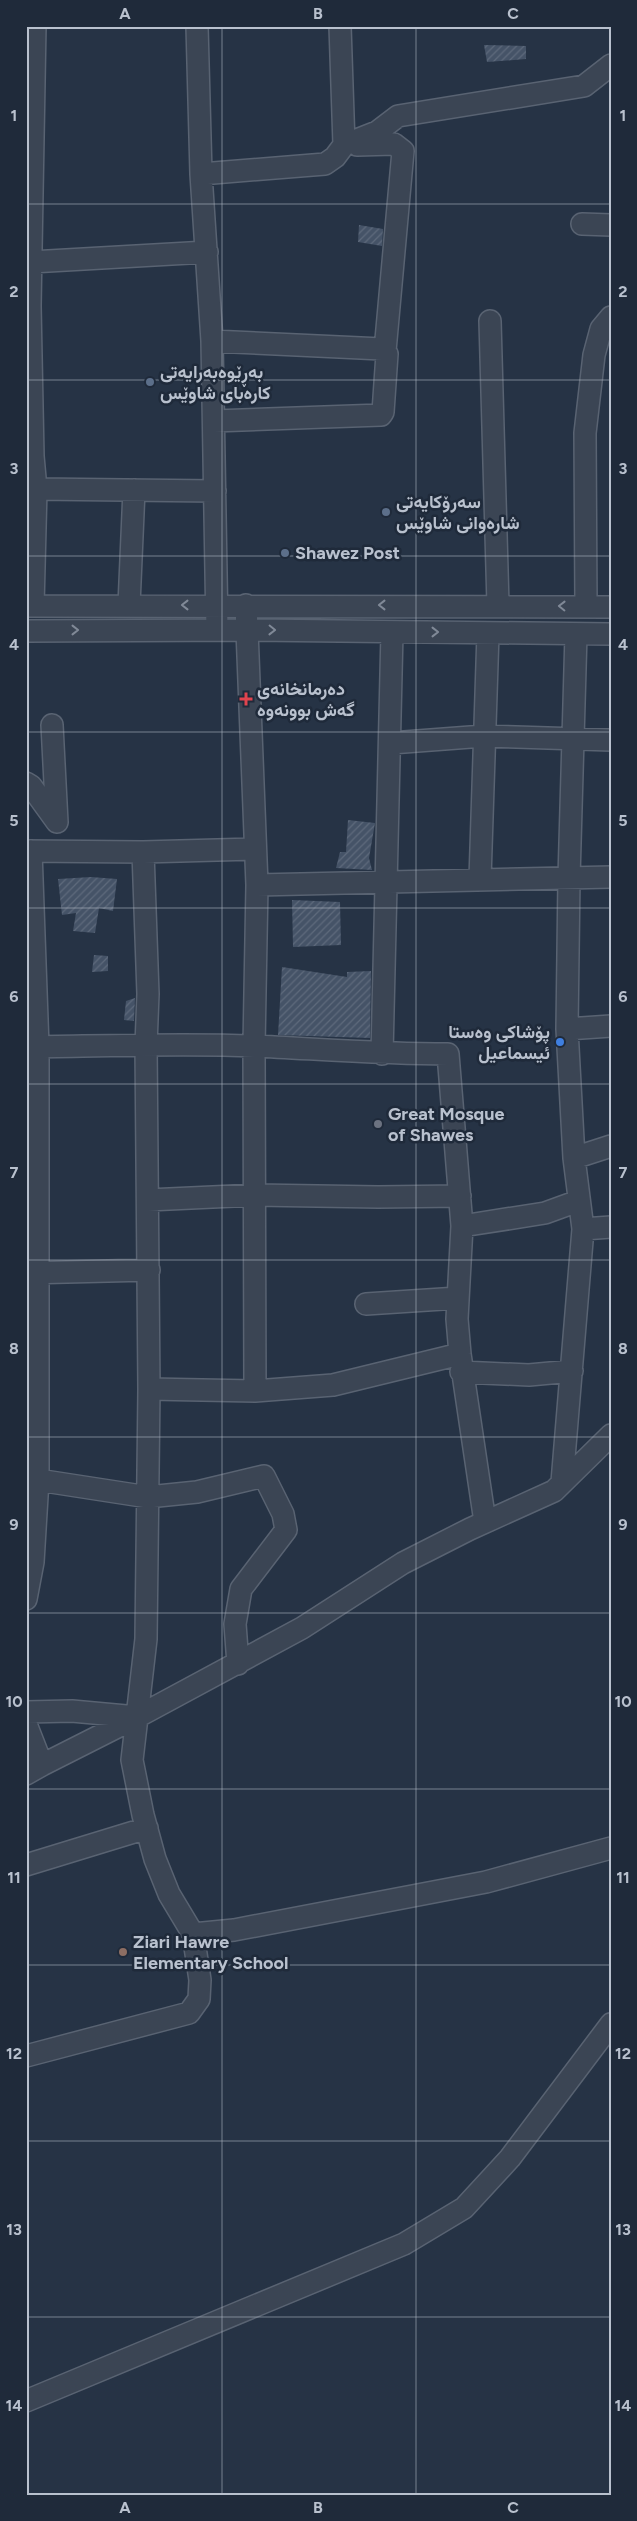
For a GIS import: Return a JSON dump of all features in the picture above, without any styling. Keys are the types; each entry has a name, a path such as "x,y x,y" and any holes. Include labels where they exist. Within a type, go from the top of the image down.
{"street":[{"path":"35,26 31,262 28,306 29,456 36,489 29,606 498,605 611,607"},
{"path":"197,26 201,174 212,341 217,630"},
{"path":"340,26 344,145"},
{"path":"201,174 325,164 335,158 344,145 378,132 398,116 584,86 611,65"},
{"path":"214,422 381,415 383,412 385,351 403,151 394,144 344,145"},
{"path":"582,224 611,225"},
{"path":"31,262 207,252"},
{"path":"586,606 585,433 594,355 600,329 611,317"},
{"path":"490,321 498,605"},
{"path":"212,341 354,346 385,351"},
{"path":"36,489 215,491"},
{"path":"129,605 134,490"},
{"path":"246,605 254,849 257,885 254,1046 256,1195 255,1391"},
{"path":"26,631 247,630 611,634"},
{"path":"382,1054 391,743 392,632"},
{"path":"480,879 488,633"},
{"path":"562,1482 583,1229 574,1158 568,1029 569,878 575,738 576,634"},
{"path":"52,725 57,822 67,851"},
{"path":"391,743 484,736 611,740"},
{"path":"26,784 31,786 57,822"},
{"path":"26,1599 33,1562 32,1047 29,851 143,852 254,849"},
{"path":"26,2056 189,2013 199,1999 200,1980 193,1934 169,1894 155,1859 146,1828 132,1760 146,1638 148,1497 149,1270 146,1045 148,994 143,852"},
{"path":"257,885 611,877"},
{"path":"568,1029 611,1026"},
{"path":"32,1047 254,1046 382,1054 448,1054 462,1226 458,1298 460,1363 485,1522"},
{"path":"574,1158 611,1146"},
{"path":"148,1200 256,1195 378,1198 460,1196"},
{"path":"462,1226 545,1213 578,1201"},
{"path":"583,1229 611,1227"},
{"path":"32,1273 149,1270"},
{"path":"366,1304 458,1298"},
{"path":"149,1390 255,1391 333,1385 460,1363 529,1375 572,1371"},
{"path":"26,1724 34,1770 238,1664 302,1628 403,1563 485,1522 554,1491 611,1435"},
{"path":"32,1480 148,1497 197,1492 264,1476 283,1514 286,1530 241,1589 235,1624 238,1664"},
{"path":"26,1712 72,1711 137,1717"},
{"path":"26,1865 146,1828"},
{"path":"193,1934 234,1930 486,1882 611,1848"},
{"path":"26,2401 404,2244 464,2208 510,2158 611,2024"}],"building":[{"path":"484,45 526,46 526,59 487,62"},
{"path":"359,225 383,229 382,246 358,242"},
{"path":"348,820 375,823 369,858 372,870 336,868 340,852 346,852"},
{"path":"91,877 117,879 113,911 99,908 95,933 73,931 76,913 62,915 58,879"},
{"path":"292,900 340,902 341,945 293,947"},
{"path":"94,955 108,956 108,971 92,972"},
{"path":"282,967 347,977 347,972 371,971 370,1038 278,1035"},
{"path":"135,998 134,1021 124,1020 126,1001"}],"place":[{"name":"بەڕێوەبەرایەتی کارەبای شاوێس","path":"150,382"},
{"name":"سەرۆکایەتی شارەوانی شاوێس","path":"386,512"},
{"name":"Shawez Post","path":"285,553"},
{"name":"دەرمانخانەی گەش بوونەوە","path":"246,699"},
{"name":"پۆشاکی وەستا ئیسماعیل","path":"560,1042"},
{"name":"Great Mosque of Shawes","path":"378,1124"},
{"name":"Ziari Hawre Elementary School","path":"123,1952"}]}
